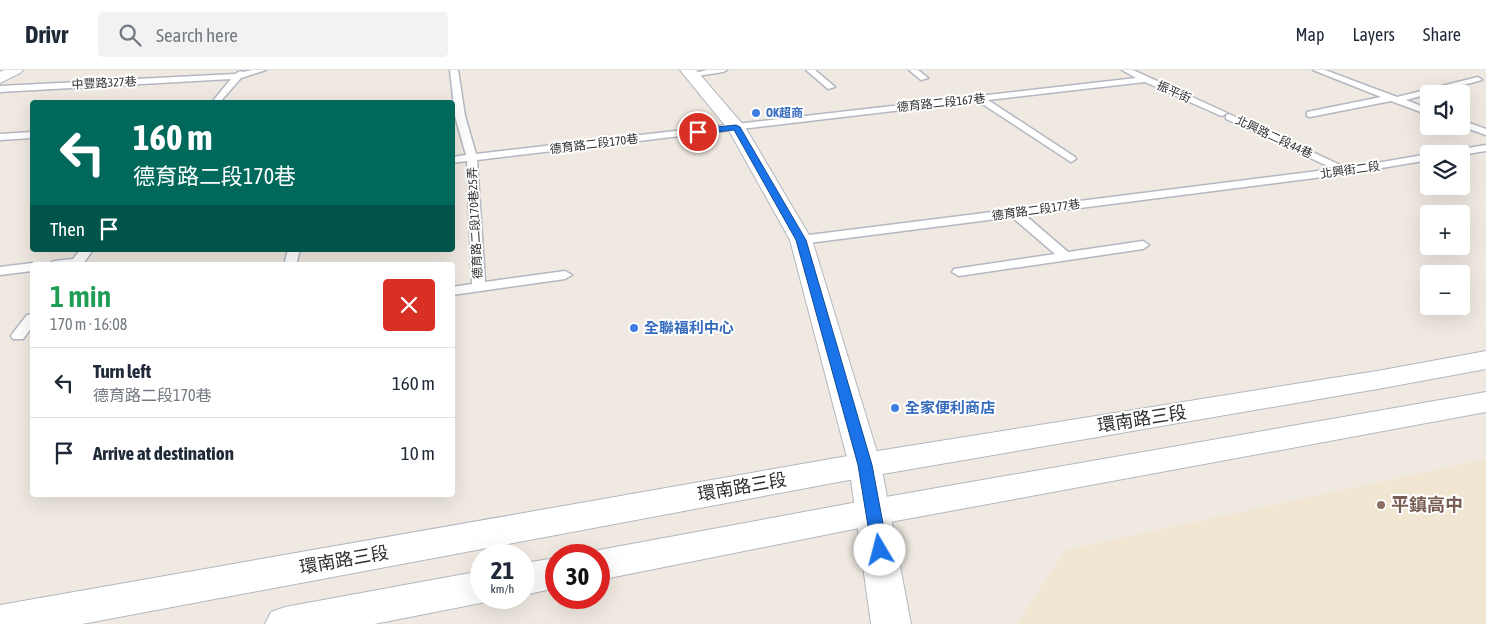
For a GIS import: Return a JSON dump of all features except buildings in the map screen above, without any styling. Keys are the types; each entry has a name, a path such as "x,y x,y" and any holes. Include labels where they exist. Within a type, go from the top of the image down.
{"main road":[{"path":"0,78 16,70"},
{"path":"690,72 736,127 801,240 865,465 891,624"},
{"name":"環南路三段","path":"0,622 865,465 1383,379 1486,360"},
{"path":"610,563 874,512 1486,402"},
{"path":"285,624 470,589"}],"lane":[{"name":"中豐路327巷","path":"0,89 262,70"},
{"name":"德育路二段170巷25弄","path":"454,70 456,116 472,158 478,288"},
{"path":"690,72 723,70"},
{"path":"810,70 831,87"},
{"path":"913,70 924,78"},
{"name":"振平街","path":"1126,70 1226,115"},
{"path":"1317,70 1420,109"},
{"path":"218,100 240,73"},
{"name":"德育路二段167巷","path":"736,127 1146,79"},
{"path":"1310,114 1478,80"},
{"path":"981,99 1071,159"},
{"name":"北興路二段44巷","path":"1226,115 1346,171"},
{"path":"1470,126 1486,132"},
{"name":"德育路二段170巷","path":"455,160 736,127"},
{"path":"0,137 30,135"},
{"path":"1470,151 1486,148"},
{"name":"北興街二段","path":"1271,180 1346,171 1420,159"},
{"name":"德育路二段177巷","path":"801,240 1271,180"},
{"path":"1015,213 1066,257"},
{"path":"959,272 1143,245"},
{"path":"78,262 86,252"},
{"path":"0,271 30,267"},
{"path":"455,291 565,274"},
{"path":"18,336 30,321"}],"shaded area":[{"name":"平鎮高中","path":"1486,459 1486,624 1017,624 1066,550"}],"place":[{"name":"OK超商","path":"756,113"},
{"name":"全聯福利中心","path":"634,328"},
{"name":"全家便利商店","path":"895,408"},
{"name":"平鎮高中","path":"1381,505"}],"route":[{"path":"698,132 736,127 801,240 865,465 880,550"}]}
